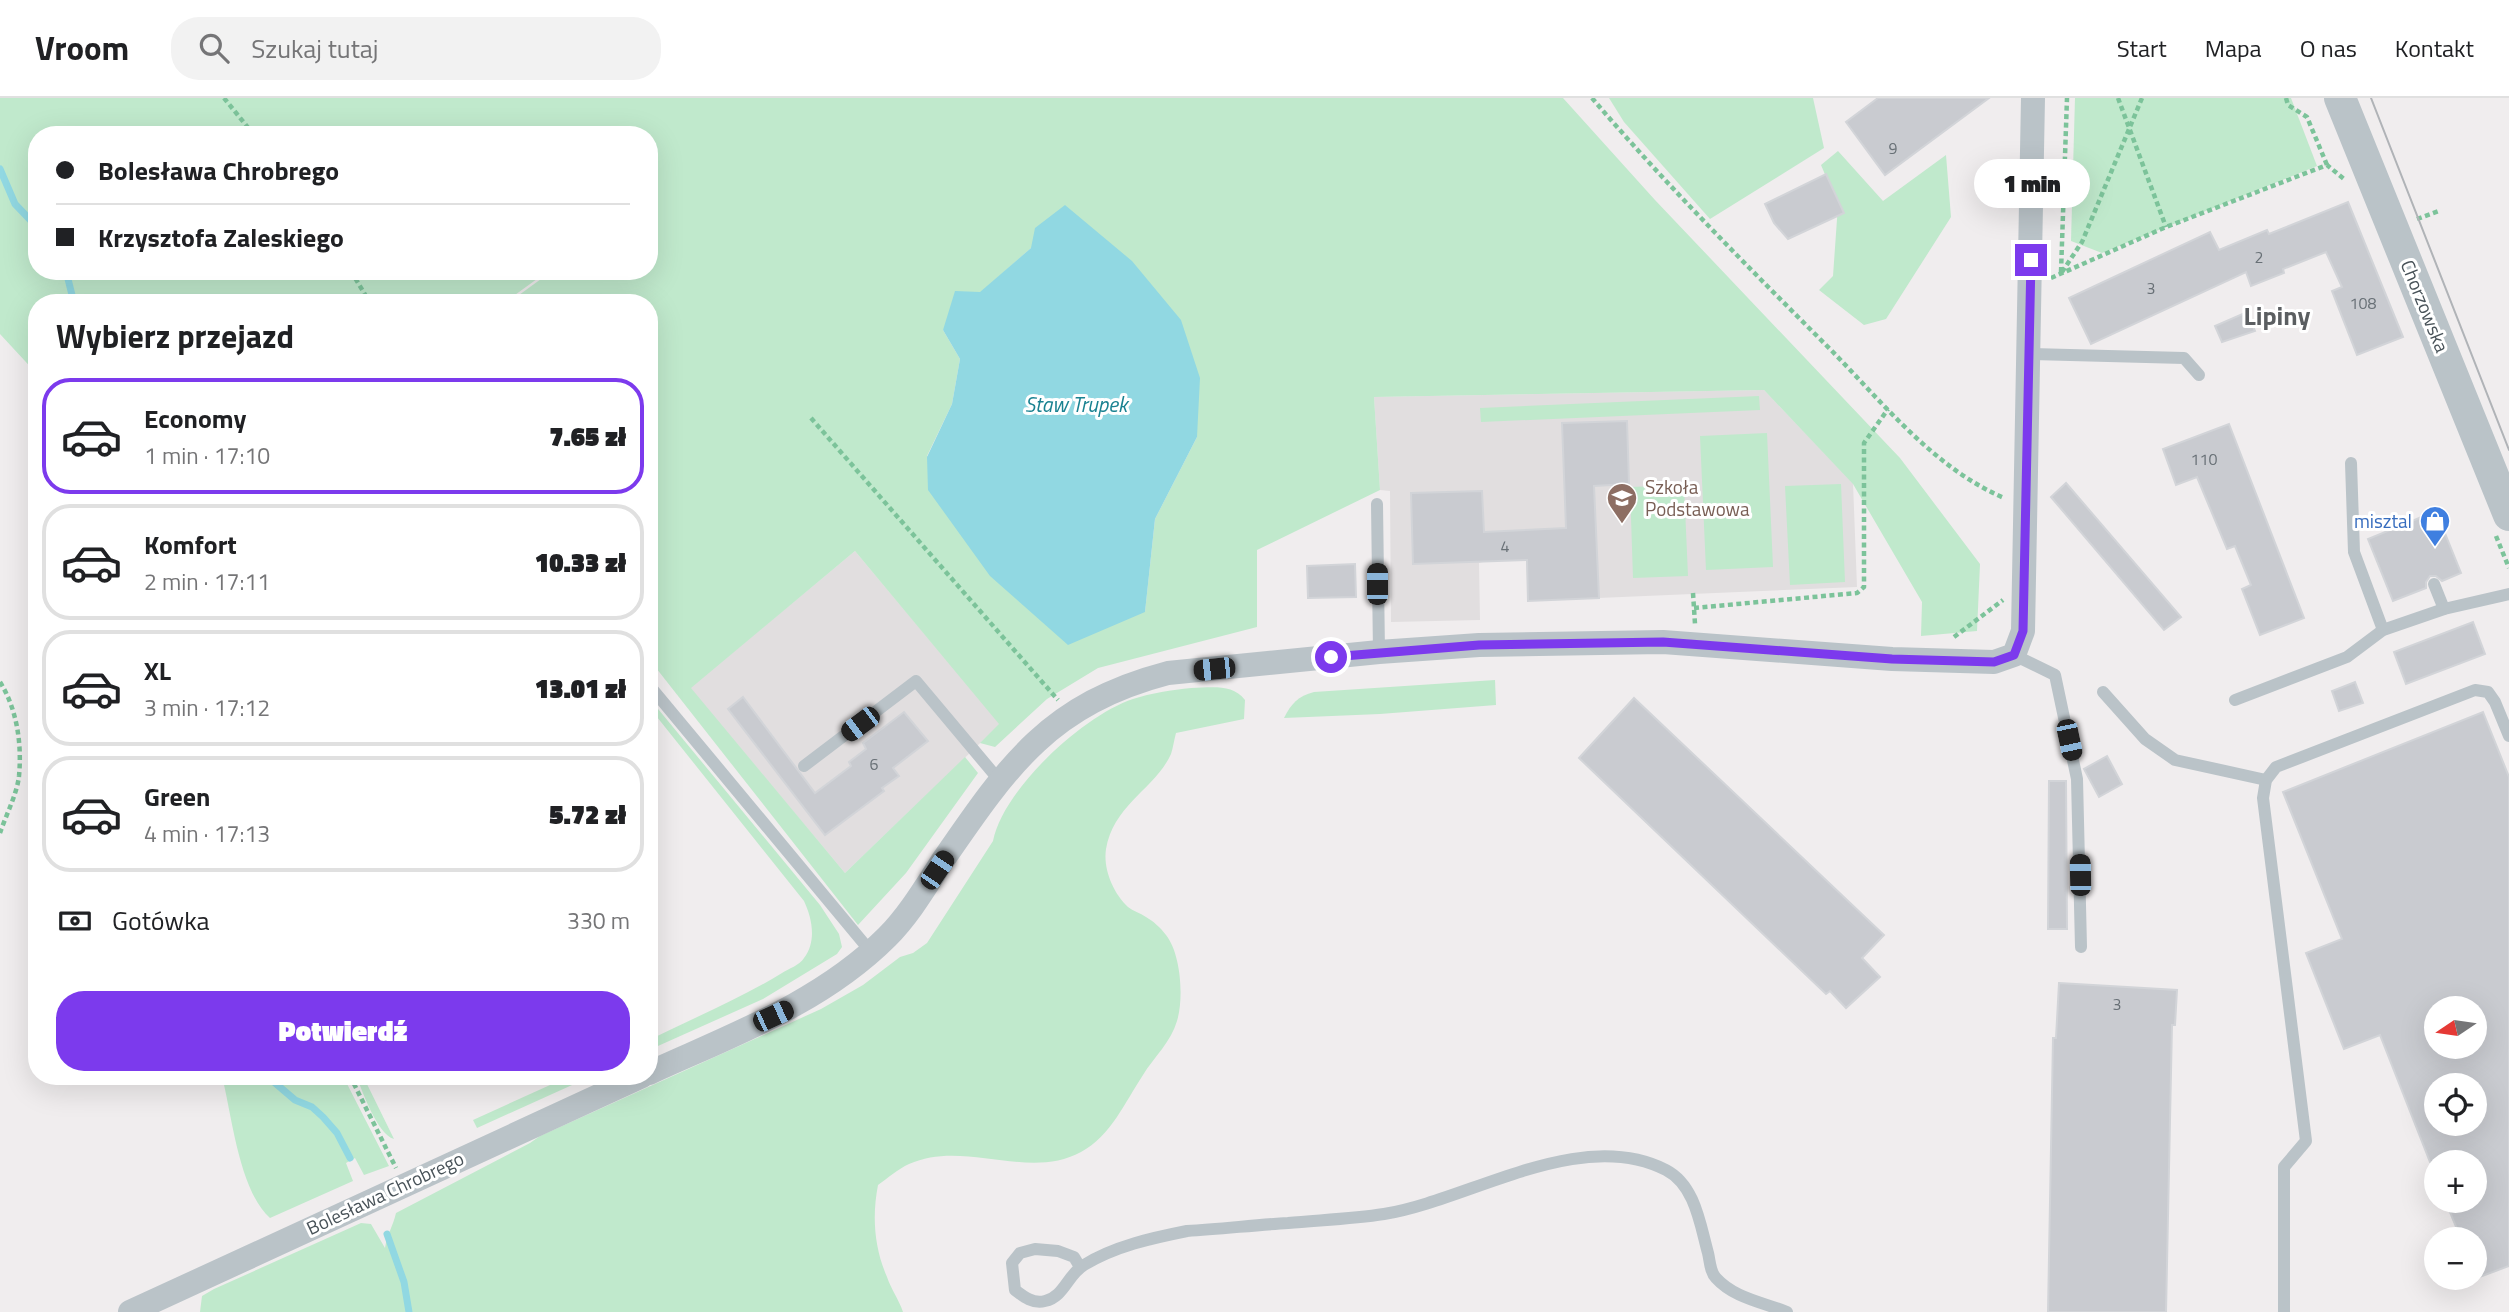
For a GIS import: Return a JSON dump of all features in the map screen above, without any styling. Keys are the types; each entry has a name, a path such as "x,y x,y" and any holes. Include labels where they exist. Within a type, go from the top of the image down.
{"street":[{"path":"658,1069 794,1006 824,989 871,952 889,935 923,890 999,779 1045,732 1060,703 1168,673 1479,645 1663,642 1892,659 1994,662 2014,655 2023,631 2033,98"},
{"name":"Chorzowska","path":"2340,98 2509,515"},
{"name":"Bolesława Chrobrego","path":"130,1312 622,1085"}],"lane":[{"path":"2029,354 2185,358 2199,375"},
{"path":"2351,463 2354,552 2383,630"},
{"path":"1377,504 1379,652"},
{"path":"2434,584 2444,609"},
{"path":"2235,700 2347,657 2383,630 2444,609 2509,594"},
{"path":"2014,655 2055,675 2077,779 2081,947"},
{"path":"804,766 916,681 999,779"},
{"path":"2284,1312 2284,1167 2306,1141 2263,798 2266,780 2276,767 2475,690 2488,692 2496,702 2509,736"},
{"path":"2103,692 2145,739 2175,760 2266,780"},
{"path":"658,696 871,952"},
{"path":"1080,1267 1074,1257 1058,1251 1035,1249 1020,1253 1012,1263 1016,1290 1028,1299 1042,1302 1056,1297 1080,1267 1139,1241 1187,1231 1386,1214 1428,1204 1478,1185 1559,1162 1625,1158 1646,1161 1670,1172 1685,1186 1695,1207 1713,1275 1725,1287 1735,1294 1787,1312"}],"path":[{"path":"224,98 247,126"},
{"path":"1592,98 1708,226 1930,451 1978,487 2026,507"},
{"path":"2061,273 2067,98"},
{"path":"2118,98 2166,227"},
{"path":"2061,273 2082,242 2142,98"},
{"path":"2286,98 2288,104 2307,117 2327,165 2346,181"},
{"path":"2045,280 2166,227 2327,165"},
{"path":"1694,608 1857,593 1864,587 1864,443 1888,408"},
{"path":"811,418 1060,703"},
{"path":"1684,627 1695,628 1693,593"},
{"path":"1944,641 1952,638 2006,597"},
{"path":"0,682 8,695 18,731 19,778 0,833"},
{"path":"354,1085 404,1184"}],"shaded area":[{"name":"Szkoła Podstawowa","path":"1764,390 1853,483 1857,587 1528,601 1526,560 1486,561 1479,563 1480,620 1391,622 1390,491 1380,490 1374,397"},
{"path":"855,551 1000,724 845,873 690,688"}],"green space":[{"path":"0,98 1563,98 1655,200 1900,458 1980,564 1977,631 1921,636 1922,602 1853,484 1764,390 1374,397 1380,490 1257,550 1257,627 1098,668 1047,699 995,747 980,743 999,724 855,551 691,688 845,873 965,757 978,773 906,873 858,925 658,670 658,294 520,294 540,280 658,280 658,126 28,126 28,280 536,280 516,294 28,294 28,364 0,334","holes":["1031,248 1197,437 1155,519 1145,612 927,456 952,404 960,359 943,330"]},
{"path":"1609,98 1813,98 1824,148 1710,219 1624,122"},
{"path":"2075,98 2291,98 2317,166 2102,253 2071,241"},
{"path":"1838,151 1883,201 1946,155 1951,217 1886,319 1864,325 1819,290 1833,276 1838,205 1821,165"},
{"path":"1759,396 1760,410 1481,422 1480,408"},
{"path":"1767,433 1773,567 1706,570 1700,436"},
{"path":"1841,484 1845,582 1790,585 1785,486"},
{"path":"1684,485 1688,576 1633,578 1630,487"},
{"path":"1495,680 1496,705 1284,718 1296,701 1314,692"},
{"path":"1220,688 1234,691 1245,700 1244,719 1176,733 1171,754 1164,766 1117,820 1106,849 1106,865 1118,895 1130,908 1164,932 1175,953 1181,989 1174,1029 1109,1128 1081,1152 1061,1160 1040,1163 974,1157 930,1157 905,1166 878,1185 875,1208 877,1243 883,1266 903,1312 200,1312 202,1296 214,1289 361,1223 371,1224 385,1248 396,1213 540,1136 658,1085 658,1083 821,1009 863,985 900,957 913,953 927,943 993,841 1012,799 1048,756 1070,737 1113,708 1133,699 1169,691"},
{"path":"658,709 820,905 839,934 842,947 837,954 763,999 658,1046 658,1036 750,991 800,963 808,951 812,937 804,901 658,718"},
{"path":"224,1085 348,1085 389,1166 364,1175 355,1158 346,1163 353,1181 270,1218 259,1206 251,1190 233,1131"},
{"path":"360,1085 367,1085 394,1139 388,1136 376,1121"},
{"path":"550,1085 572,1085 477,1128 473,1120"}],"water":[{"name":"Staw Trupek","path":"1065,205 1132,261 1181,320 1200,378 1197,437 1155,519 1145,612 1068,645 990,576 928,490 927,457 952,404 960,359 943,330 955,291 980,292 1031,248 1035,228"}],"building":[{"path":"1878,98 1989,98 1885,175 1846,122"},
{"path":"1826,174 1844,213 1788,239 1774,223 1765,204"},
{"path":"2348,202 2403,337 2357,355 2332,291 2342,287 2326,252 2283,269 2284,273 2251,286 2246,272 2091,344 2069,298 2210,232 2219,250 2267,230 2269,234"},
{"path":"2247,312 2255,331 2222,342 2215,326"},
{"path":"1627,421 1629,484 1594,486 1599,598 1528,601 1527,560 1413,564 1411,493 1482,491 1484,532 1566,528 1562,423"},
{"path":"2229,424 2304,618 2260,635 2242,589 2251,585 2235,546 2227,549 2197,477 2176,485 2163,449"},
{"path":"2066,483 2181,617 2164,630 2051,497"},
{"path":"2436,511 2461,573 2442,581 2436,576 2430,576 2426,588 2393,601 2368,539"},
{"path":"1355,564 1356,597 1308,598 1307,566"},
{"path":"2473,622 2485,654 2406,684 2394,652"},
{"path":"2355,682 2363,703 2339,711 2332,691"},
{"path":"743,697 815,793 851,766 849,762 866,749 863,743 904,712 928,741 893,768 899,776 882,788 884,791 825,835 728,709"},
{"path":"1634,698 1884,935 1862,958 1880,977 1846,1008 1830,991 1826,994 1579,758"},
{"path":"2483,712 2509,777 2509,1266 2487,1274 2487,1227 2456,1227 2450,1213 2487,1213 2487,1150 2425,1150 2380,1035 2344,1049 2306,953 2342,939 2283,792"},
{"path":"2107,756 2122,784 2099,797 2084,769"},
{"path":"2049,781 2066,781 2067,929 2048,929"},
{"path":"2059,983 2177,990 2175,1025 2172,1025 2166,1312 2048,1312 2053,1038 2056,1038"}],"waterway":[{"path":"0,169 15,204 28,218"},
{"path":"68,280 72,294"},
{"path":"278,1085 295,1100 312,1107 323,1117 337,1133 350,1158"},
{"path":"387,1234 404,1282 409,1312"}],"tram line":[{"path":"2371,98 2509,450"}],"place":[{"name":"Szkoła Podstawowa","path":"1622,525"},
{"name":"misztal","path":"2435,548"}],"district":[{"name":"Lipiny","path":"2277,316"}],"route":[{"path":"1331,657 1479,645 1663,642 1892,659 1994,662 2014,655 2023,631 2031,260"}]}
